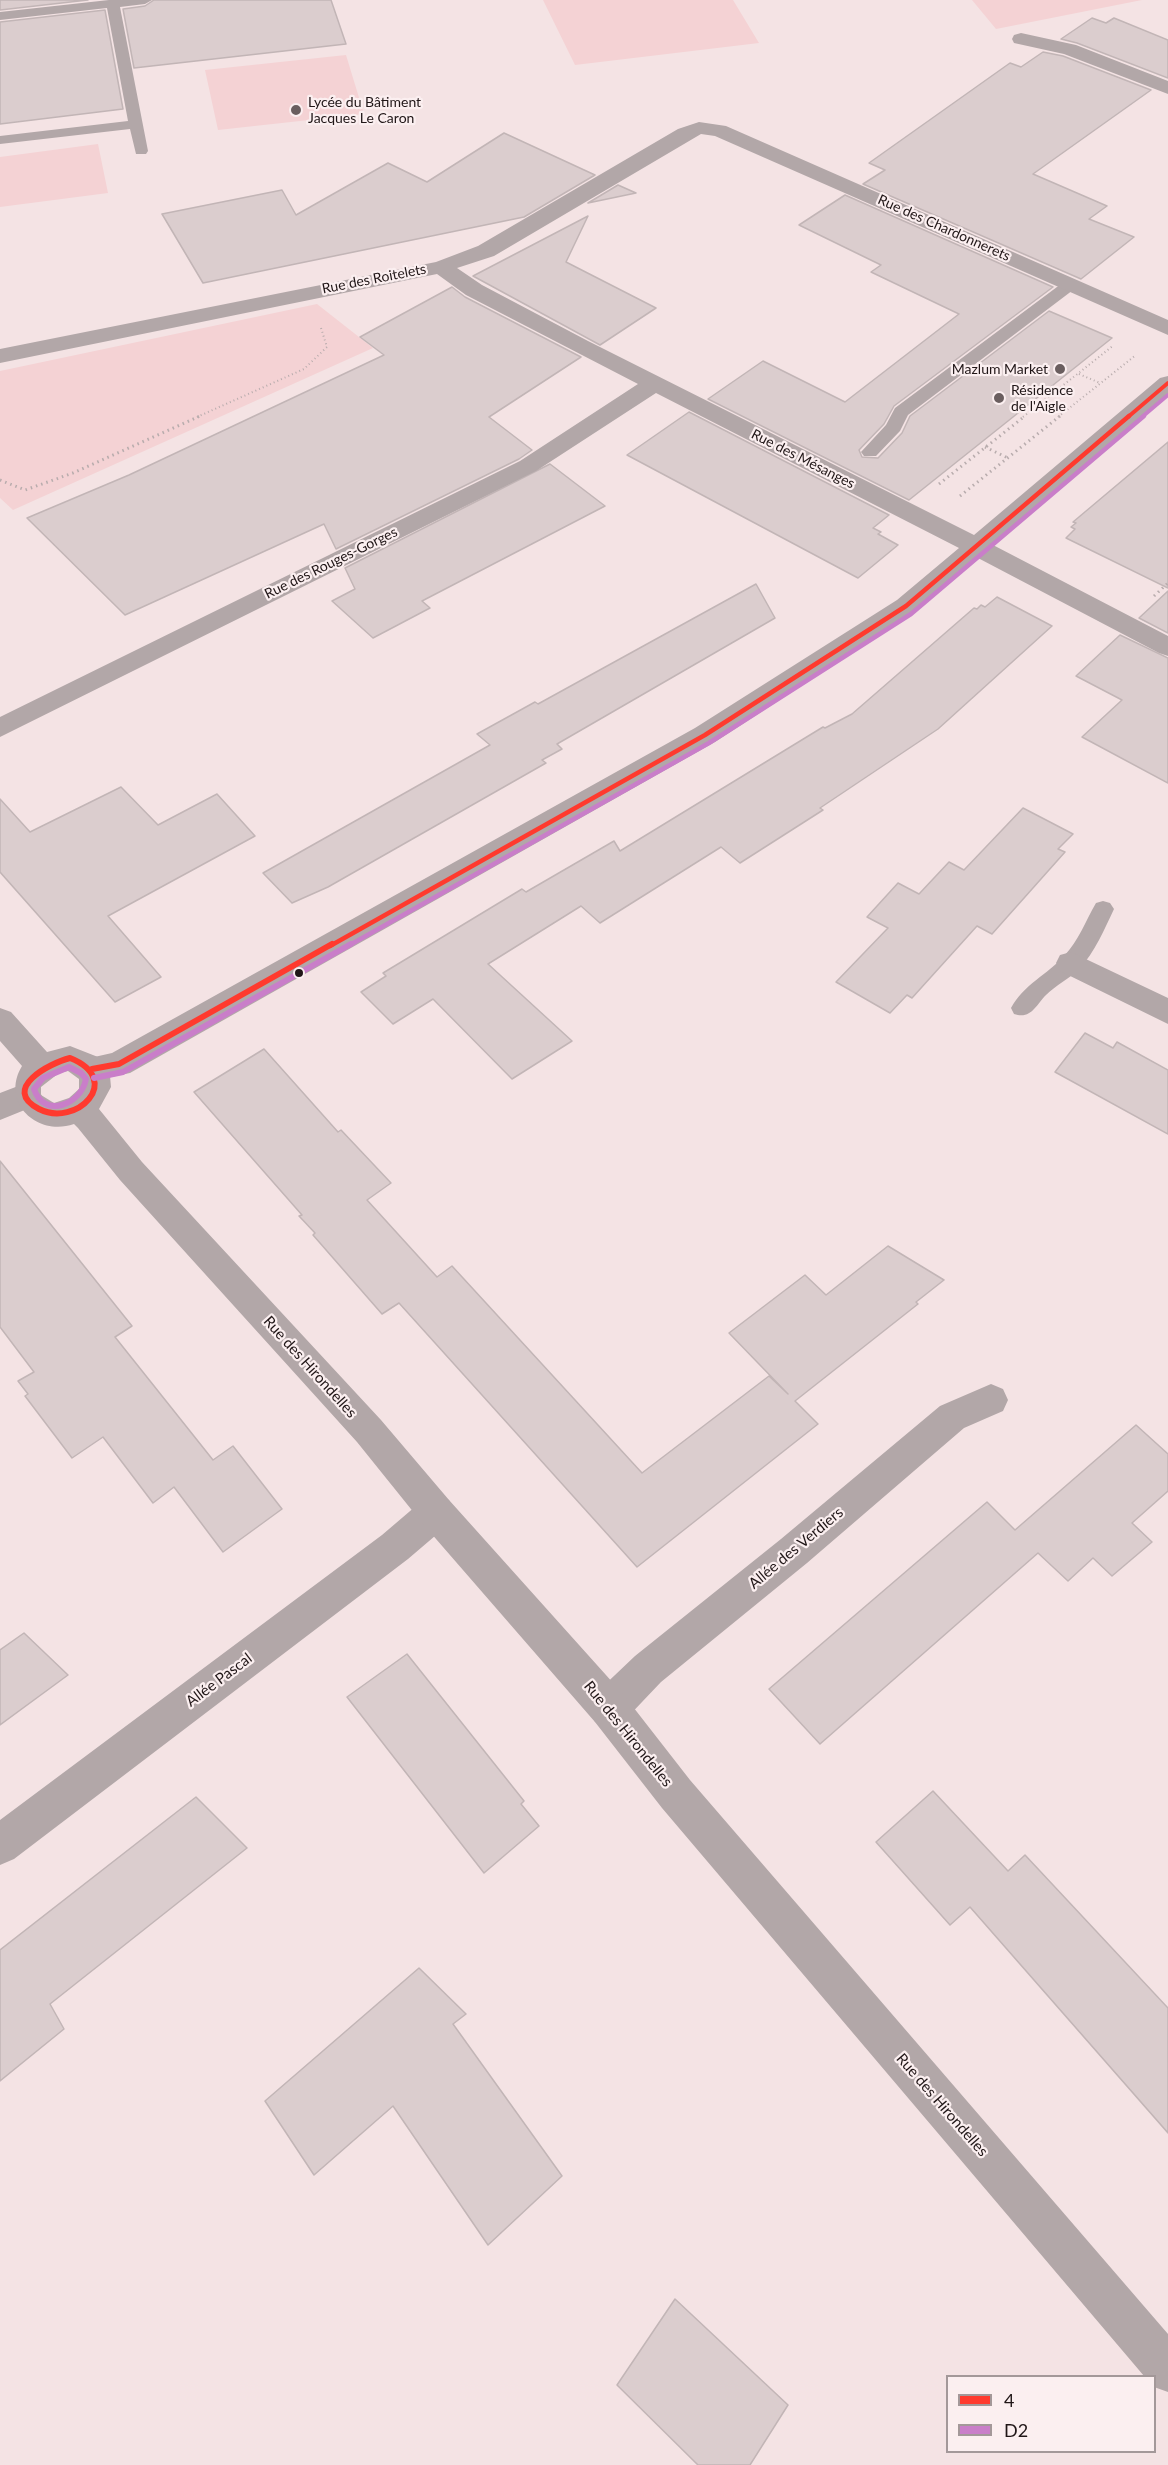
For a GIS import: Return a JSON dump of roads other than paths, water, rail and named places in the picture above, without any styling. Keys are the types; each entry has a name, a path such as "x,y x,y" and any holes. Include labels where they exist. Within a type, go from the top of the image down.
{"street":[{"path":"1021,39 1069,49 1168,88"},
{"name":"Rue des Roitelets","path":"0,356 297,294 441,267 486,251 685,133 699,128 719,130"},
{"name":"Rue des Chardonnerets","path":"719,130 1168,328"},
{"name":"Rue des Mésanges","path":"441,267 474,290 654,384 931,523 1168,646"},
{"path":"92,1070 119,1064 705,735 906,606 1168,383"},
{"name":"Rue des Rouges-Gorges","path":"0,728 528,466 654,384"},
{"path":"1071,963 1168,1012"},
{"path":"0,1020 41,1066"},
{"path":"70,1058 83,1062 92,1070 97,1079 95,1090 89,1101 78,1109 62,1114 46,1114 33,1107 13,1102 41,1066 55,1060 70,1058"},
{"name":"Rue des Hirondelles","path":"78,1109 89,1119 131,1171 369,1431 436,1512 609,1708 676,1794 1168,2369"},
{"name":"Allée des Verdiers","path":"609,1708 648,1669 794,1551 952,1417 991,1400"},
{"name":"Allée Pascal","path":"0,1845 395,1547 436,1512"}],"lane":[{"path":"0,16 145,0"},
{"path":"113,4 141,151"},
{"path":"0,140 136,124"},
{"path":"870,452 894,427 901,412 1071,284"},
{"path":"1022,1008 1040,988 1071,963 1089,940 1103,909"}],"place":[{"name":"Lycée du Bâtiment Jacques Le Caron","path":"296,110"},
{"name":"Mazlum Market","path":"1060,369"},
{"name":"Résidence de l'Aigle","path":"999,398"}]}
